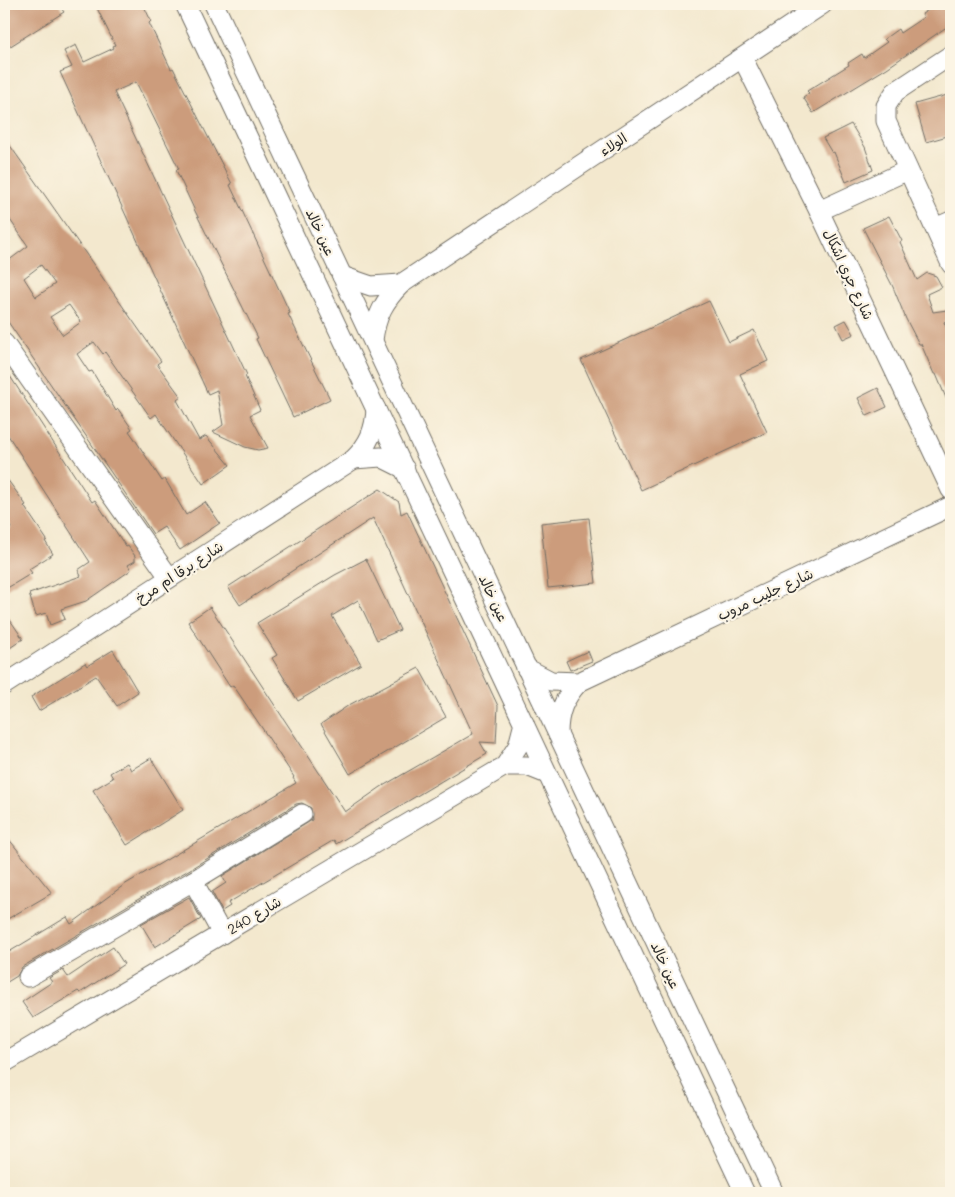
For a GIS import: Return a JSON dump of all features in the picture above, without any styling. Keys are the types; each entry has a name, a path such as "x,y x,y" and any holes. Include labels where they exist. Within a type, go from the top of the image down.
{"street":[{"name":"عين خالد","path":"184,4 745,1193"},
{"name":"عين خالد","path":"214,4 774,1193"},
{"name":"الولاء","path":"373,340 375,324 381,309 401,284 743,59 823,4"},
{"path":"951,55 895,92 886,106 886,121 908,170 943,224 951,264"},
{"name":"شارع جري اشكال","path":"743,59 820,211 951,490"},
{"path":"820,211 908,170"},
{"name":"الولاء","path":"342,276 371,286 401,284"},
{"path":"4,343 169,578"},
{"name":"شارع برقا ام مرخ","path":"4,686 354,459 364,449 371,436 375,423 376,409"},
{"name":"شارع برقا ام مرخ","path":"354,459 367,456 381,457 405,469"},
{"name":"شارع جليب مروب","path":"558,734 562,706 569,693 579,682 951,506"},
{"name":"شارع جليب مروب","path":"526,668 551,681 579,682"},
{"name":"شارع 240","path":"4,1063 505,766 518,746 524,723"},
{"path":"505,766 527,766 547,774"},
{"path":"28,978 193,881 302,814"},
{"path":"193,881 222,934"}],"building":[{"path":"4,4 58,4 64,12 9,47 4,40"},
{"path":"95,4 143,4 151,21 149,23 171,69 173,68 232,184 230,185 290,313 288,314 330,399 293,417 256,339 258,338 176,170 179,169 136,82 114,92 247,375 245,376 260,410 250,415 268,448 258,450 245,447 213,432 223,425 217,390 208,394 60,72 72,67 64,51 76,45 84,62 114,48 113,46 115,45"},
{"path":"946,4 951,11 951,24 887,68 813,113 803,97 809,93 807,91 849,65 848,63 862,54 864,58 887,42 884,39 898,29 900,33 924,17 922,14 936,5 938,9"},
{"path":"951,94 951,135 926,142 915,104"},
{"path":"851,124 865,147 873,170 846,182 834,152 832,153 823,138"},
{"path":"4,137 161,361 157,364 181,397 177,400 199,440 206,436 230,465 203,484 156,414 151,418 105,352 103,354 94,342 77,354 89,372 92,371 116,411 118,409 132,429 129,431 162,481 165,479 186,515 205,502 220,523 180,550 164,527 153,534 4,316 4,264 28,246 4,211","holes":["41,265 55,284 36,297 24,278","69,305 81,322 63,335 50,317"]},
{"path":"889,216 902,241 900,242 917,280 927,273 936,276 942,287 927,294 933,312 947,310 951,315 951,318 944,322 951,338 951,410 936,374 934,374 921,344 919,344 906,319 893,287 863,228"},
{"path":"709,301 729,342 754,330 768,361 740,374 767,432 641,490 581,360"},
{"path":"846,320 854,334 843,339 836,325"},
{"path":"4,367 92,502 95,500 126,547 128,546 135,556 135,561 128,565 131,570 86,601 61,609 65,619 50,625 46,613 36,616 29,594 81,576 78,570 90,562 4,429"},
{"path":"878,388 887,407 867,416 858,398"},
{"path":"4,475 26,505 24,506 47,540 45,541 53,554 29,569 32,573 4,590 4,532 11,528 4,517"},
{"path":"380,489 399,502 401,514 407,511 498,706 496,743 480,742 487,754 336,844 334,840 228,903 230,906 222,911 212,892 226,883 222,876 312,820 311,808 302,803 296,804 187,871 22,967 17,976 4,984 4,955 67,917 71,924 124,885 296,783 262,728 233,685 230,687 188,622 210,607 345,812 381,787 473,734 373,518 240,605 228,587"},
{"path":"589,518 596,583 548,588 541,523"},
{"path":"366,559 400,630 377,640 358,600 332,616 361,664 298,701 272,658 277,655 257,623 335,575"},
{"path":"4,611 23,639 4,652"},
{"path":"113,650 138,692 117,706 96,676 39,711 31,697 85,663 87,666"},
{"path":"588,651 592,661 570,670 566,661"},
{"path":"419,668 446,717 350,774 321,724 349,705"},
{"path":"151,758 183,810 127,845 93,790 113,778 110,773 127,763 131,770"},
{"path":"4,833 52,893 4,921"},
{"path":"189,897 201,919 155,947 141,924"},
{"path":"113,947 124,964 80,993 78,991 33,1018 22,1002 52,982 49,978 63,970 68,977"}]}
